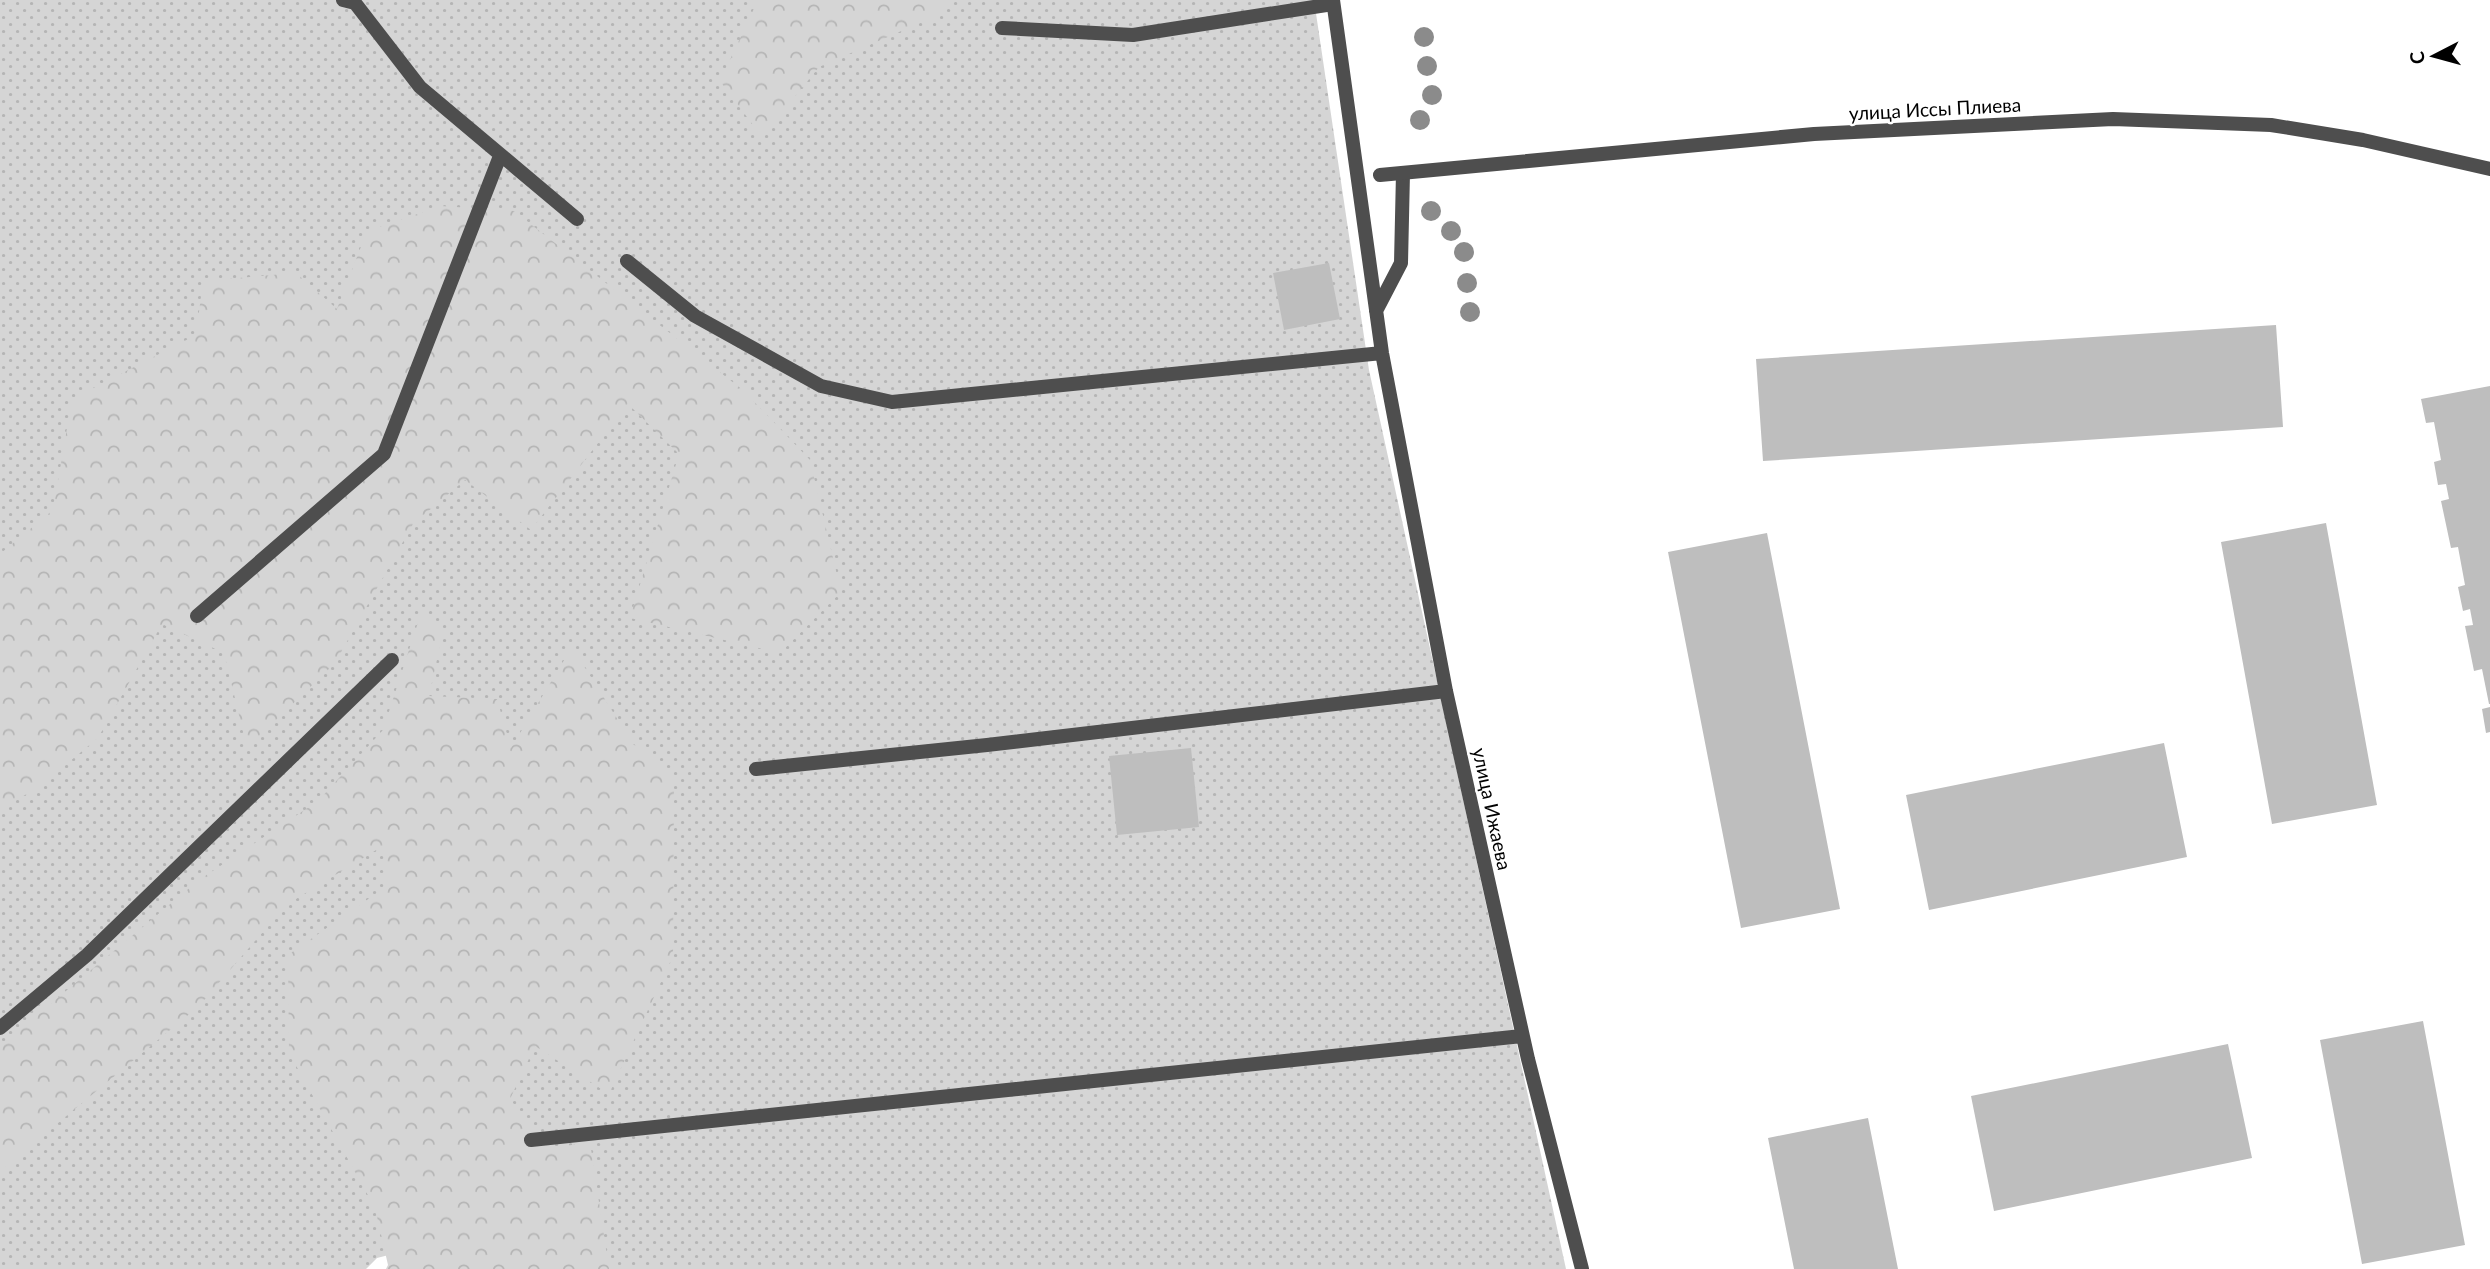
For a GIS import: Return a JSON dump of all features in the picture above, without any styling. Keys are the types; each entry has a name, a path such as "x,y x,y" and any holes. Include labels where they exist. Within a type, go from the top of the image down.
{"street":[{"path":"354,1 420,88 577,219"},
{"path":"1002,28 1133,35 1333,2"},
{"name":"улица Ижаева","path":"1333,2 1382,353 1446,691 1522,1036 1582,1269"},
{"name":"улица Иссы Плиева","path":"1380,175 1814,134 2113,119 2271,125 2363,140 2490,169"},
{"path":"197,616 384,454 500,156"},
{"path":"1376,311 1401,263 1403,173"},
{"path":"627,261 695,316 821,386 892,402 1382,353"},
{"path":"0,1028 87,955 392,660"},
{"path":"756,769 1446,691"},
{"path":"531,1140 1522,1036"}],"green space":[{"path":"0,0 1314,0 1369,370 1566,1269 594,1269 541,1216 377,1258 366,1269 0,1269"},
{"path":"758,0 946,0 938,15 819,67 762,137 720,81"},
{"path":"441,206 514,211 744,391 810,460 841,592 780,653 630,618 679,454 628,404 531,530 465,480 413,524 335,663 247,748 224,653 162,624 98,738 40,786 0,810 0,554 53,510 72,399 196,335 203,281 296,273 337,309 367,231"},
{"path":"421,613 443,632 429,696 497,699 511,748 572,647 633,744 674,775 673,956 609,1094 535,1046 510,1099 547,1149 590,1142 609,1269 386,1269 388,1265 375,1208 289,1053 288,955 384,888 386,844 286,905 199,1006 0,1171 0,1046 199,880 318,801 383,730"}],"building":[{"path":"1329,263 1340,319 1284,330 1273,273"},
{"path":"2276,325 2283,427 1763,461 1756,359"},
{"path":"2490,386 2489,704 2482,669 2474,671 2465,626 2473,625 2470,609 2463,611 2458,587 2465,585 2458,547 2451,548 2441,501 2449,499 2446,484 2438,485 2434,462 2441,460 2434,422 2426,423 2421,399"},
{"path":"2326,523 2377,805 2272,824 2221,542"},
{"path":"1767,533 1840,909 1741,928 1668,552"},
{"path":"2490,707 2490,732 2486,733 2482,709"},
{"path":"2164,743 2187,857 1929,910 1906,795"},
{"path":"1191,748 1199,827 1117,835 1109,756"},
{"path":"2423,1021 2465,1245 2362,1264 2320,1040"},
{"path":"2228,1044 2252,1158 1994,1211 1971,1096"},
{"path":"1868,1118 1898,1269 1794,1269 1768,1138"}]}
